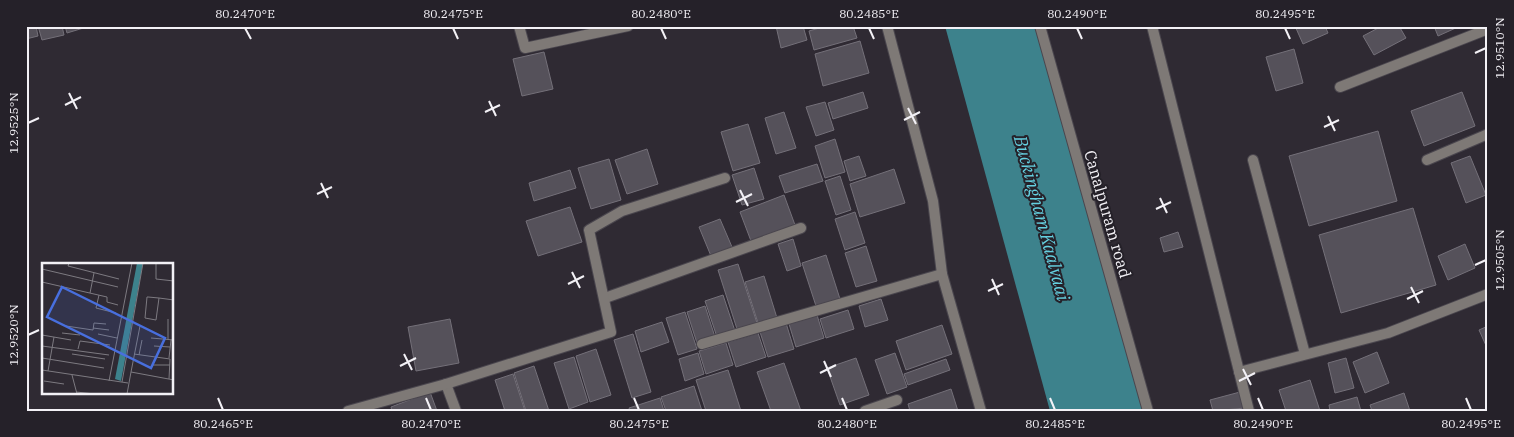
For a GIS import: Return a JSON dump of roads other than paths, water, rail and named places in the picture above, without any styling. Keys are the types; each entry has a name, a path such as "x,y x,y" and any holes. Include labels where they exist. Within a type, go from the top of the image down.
{"street":[{"path":"519,26 525,48 628,26"},
{"path":"887,26 933,201 942,274 980,411"},
{"name":"Canalpuram road","path":"1040,26 1148,411"},
{"path":"1152,26 1249,411"},
{"path":"1340,87 1488,29"},
{"path":"1427,160 1488,134"},
{"path":"1253,160 1305,354"},
{"path":"348,411 446,384 611,332 589,230 622,211 725,178"},
{"path":"605,298 801,228"},
{"path":"702,344 942,274"},
{"path":"1239,372 1388,333 1488,294"},
{"path":"446,384 456,411"},
{"path":"866,411 897,400"}],"water":[{"name":"Buckingham Kaalvaai","path":"945,26 1038,26 1145,411 1050,411"}]}
